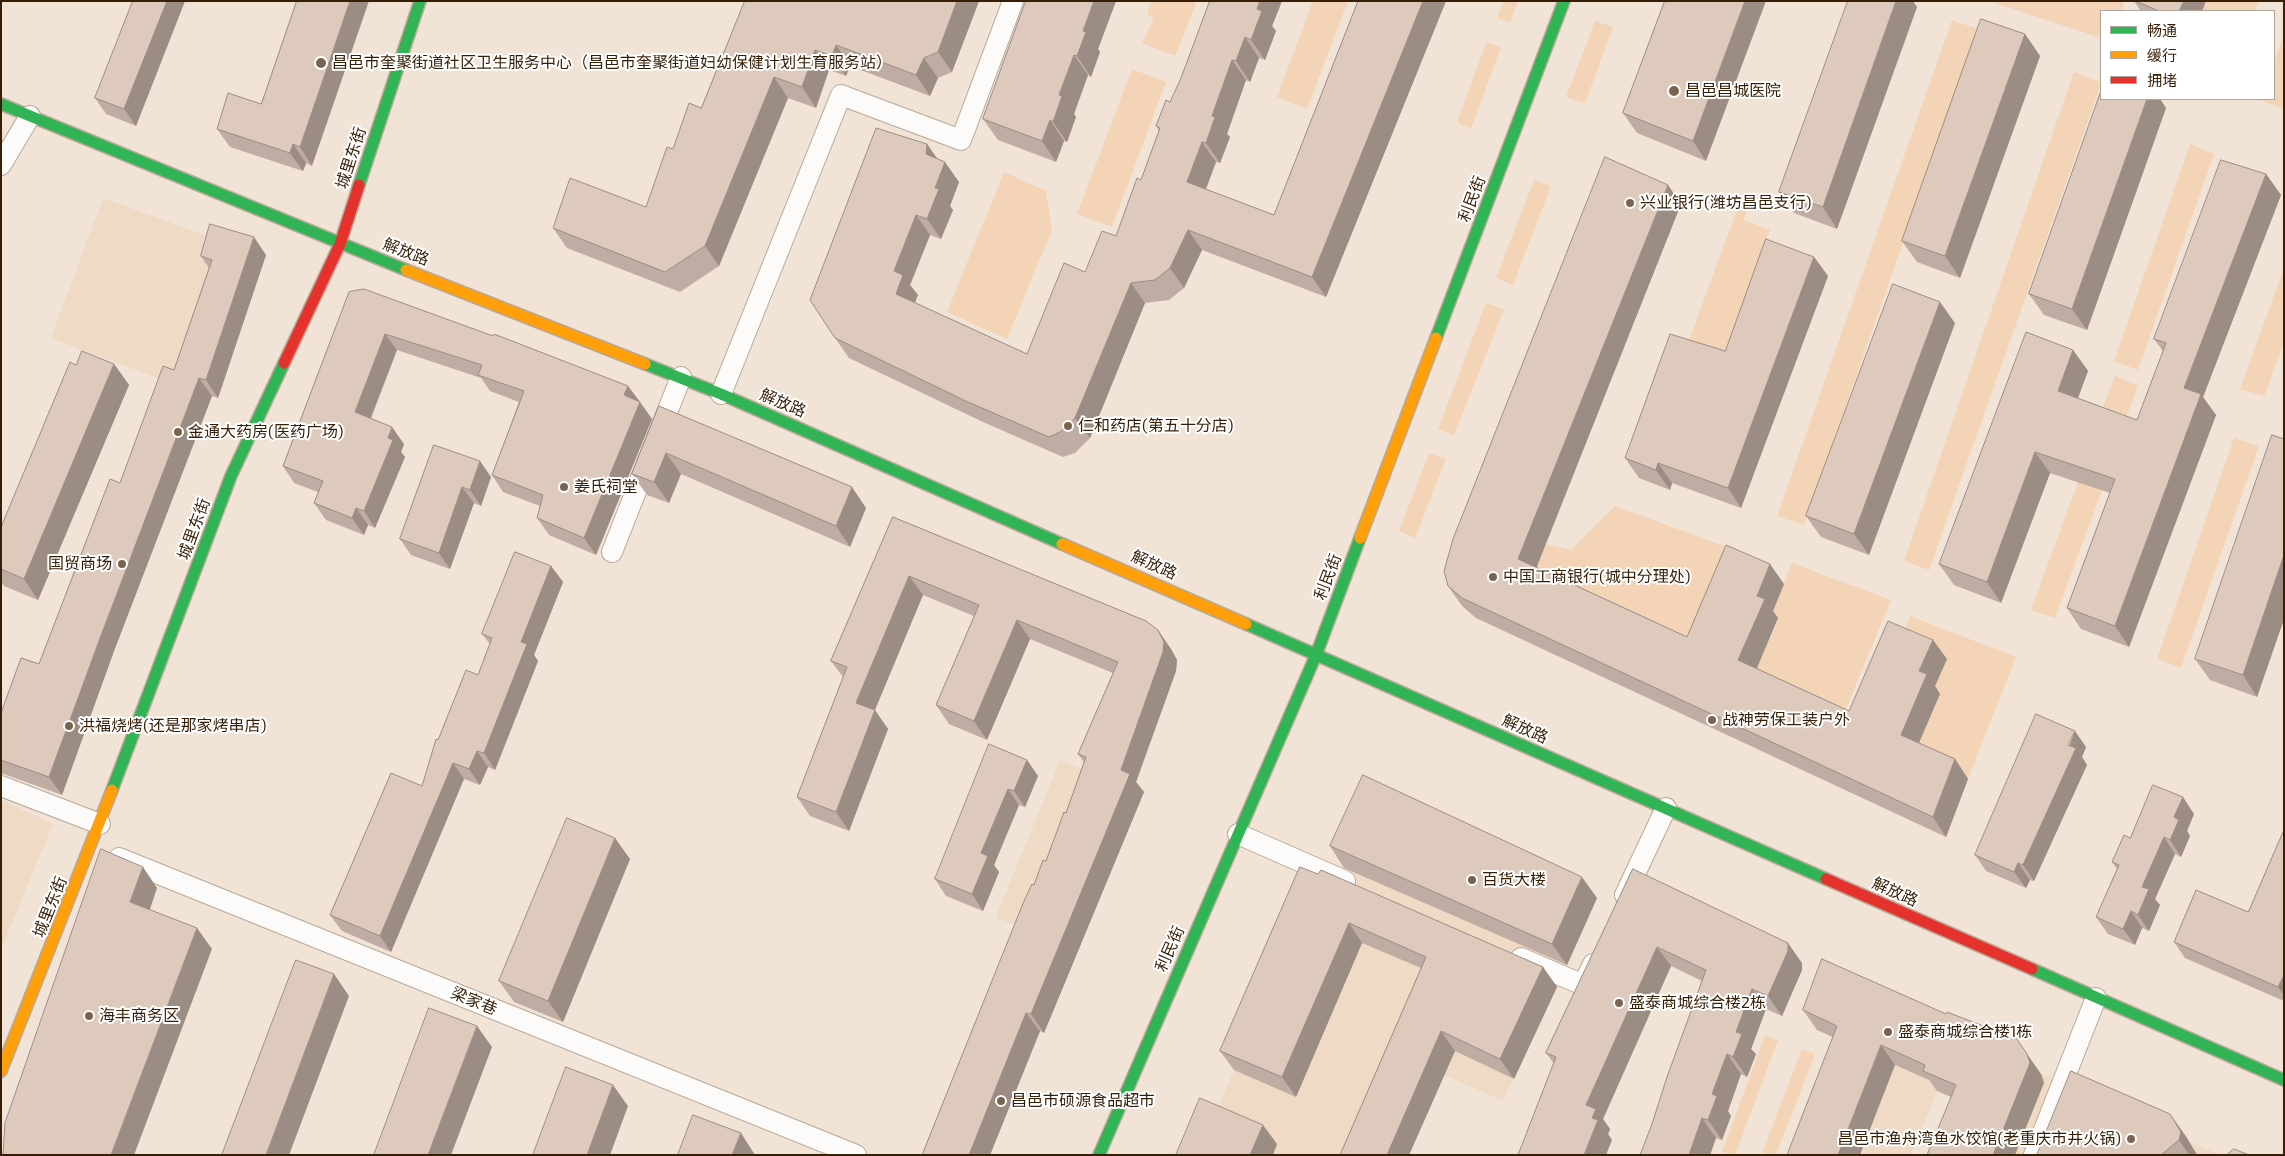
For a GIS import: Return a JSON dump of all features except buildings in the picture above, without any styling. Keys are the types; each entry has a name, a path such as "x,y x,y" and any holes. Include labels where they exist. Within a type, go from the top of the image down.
{"street":[{"name":"城里东街","path":"1,1071 92,847 231,476 340,244 420,1"},
{"path":"721,394 841,95 961,140 1013,1"},
{"name":"利民街","path":"1099,1155 1316,655 1564,1"},
{"name":"解放路","path":"1,104 340,244 721,394 2284,1080"},
{"path":"1,165 30,116"},
{"path":"612,552 681,377"},
{"path":"1,786 100,824"},
{"path":"1616,914 1666,808"},
{"path":"1238,834 1359,887"},
{"name":"梁家巷","path":"92,847 856,1155"},
{"path":"1502,950 1583,985 1600,950"},
{"path":"2034,1155 2096,998"}],"shaded area":[{"path":"1151,1 1197,1 1175,56 1142,43 1154,18 1147,15"},
{"path":"1313,1 1348,1 1307,109 1277,97"},
{"path":"1504,1 1518,1 1510,23 1497,18"},
{"path":"1989,1 2125,1 2121,10 2100,10 2100,38"},
{"path":"2206,1 2258,1 2255,10 2202,10"},
{"path":"1952,20 1978,29 1804,525 1777,516"},
{"path":"1595,21 1613,27 1585,103 1566,97"},
{"path":"2284,34 2284,109 2260,100 2275,100 2275,59"},
{"path":"1486,43 1501,47 1471,129 1457,122"},
{"path":"1132,69 1166,82 1112,227 1077,214"},
{"path":"2074,72 2100,82 2100,87 1929,570 1904,561"},
{"path":"2190,144 2214,154 2138,370 2114,361"},
{"path":"1004,172 1046,191 1052,230 1007,339 947,312"},
{"path":"1534,180 1551,186 1513,285 1496,278"},
{"path":"1751,196 1744,220 1770,230 1721,366 1684,354 1735,215"},
{"path":"103,198 223,242 224,278 168,382 51,338"},
{"path":"2284,268 2284,343 2264,396 2240,389"},
{"path":"1486,303 1504,309 1454,435 1438,429"},
{"path":"2115,376 2138,385 2122,429 2098,421"},
{"path":"2234,438 2259,446 2181,668 2157,659"},
{"path":"1429,453 1446,459 1415,538 1399,531"},
{"path":"2078,482 2102,490 2055,618 2031,610"},
{"path":"1615,506 1732,549 1692,652 1532,579 1545,544 1571,550"},
{"path":"1792,563 1891,600 1841,721 1746,670 1771,637 1778,619 1771,615"},
{"path":"1910,616 2016,657 1968,779 1908,751 1925,709 1933,712 1940,694 1902,640"},
{"path":"1060,760 1144,792 1083,938 1033,933 996,917"},
{"path":"1,800 53,824 1,949"},
{"path":"1347,863 1597,898 1503,1101 1444,1075 1409,1155 1198,1155 1234,1070 1334,895"},
{"path":"1835,982 2031,1059 2041,1074 2185,1135 2189,1142 2221,1155 1965,1155 1983,1110 1937,1091 1911,1155 1860,1155 1895,1065 1817,1030"},
{"path":"1765,1035 1778,1040 1735,1155 1722,1152"},
{"path":"1802,1049 1815,1054 1776,1155 1762,1153"}],"traffic: fast":[{"path":"359,185 420,1"},
{"path":"1436,338 1564,1"},
{"path":"1,104 406,270"},
{"path":"112,790 231,476 284,363"},
{"path":"645,364 721,394 1062,544"},
{"path":"1099,1155 1316,655 1360,538"},
{"path":"1246,624 1826,879"},
{"path":"2032,969 2284,1080"}],"traffic: slow":[{"path":"406,270 645,364"},
{"path":"1360,538 1436,338"},
{"path":"1062,544 1246,624"},
{"path":"1,1071 112,790"}],"traffic: jam":[{"path":"284,363 340,244 359,185"},
{"path":"1826,879 2032,969"}],"place":[{"name":"昌邑市奎聚街道社区卫生服务中心（昌邑市奎聚街道妇幼保健计划生育服务站）","path":"321,63"},
{"name":"昌邑昌城医院","path":"1674,91"},
{"name":"兴业银行(潍坊昌邑支行)","path":"1630,203"},
{"name":"仁和药店(第五十分店)","path":"1068,426"},
{"name":"金通大药房(医药广场)","path":"178,432"},
{"name":"姜氏祠堂","path":"564,487"},
{"name":"国贸商场","path":"122,564"},
{"name":"中国工商银行(城中分理处)","path":"1493,577"},
{"name":"战神劳保工装户外","path":"1712,720"},
{"name":"洪福烧烤(还是那家烤串店)","path":"69,726"},
{"name":"百货大楼","path":"1472,880"},
{"name":"盛泰商城综合楼2栋","path":"1619,1003"},
{"name":"海丰商务区","path":"89,1016"},
{"name":"盛泰商城综合楼1栋","path":"1888,1032"},
{"name":"昌邑市硕源食品超市","path":"1001,1101"},
{"name":"昌邑市渔舟湾鱼水饺馆(老重庆市井火锅)","path":"2131,1139"}]}
